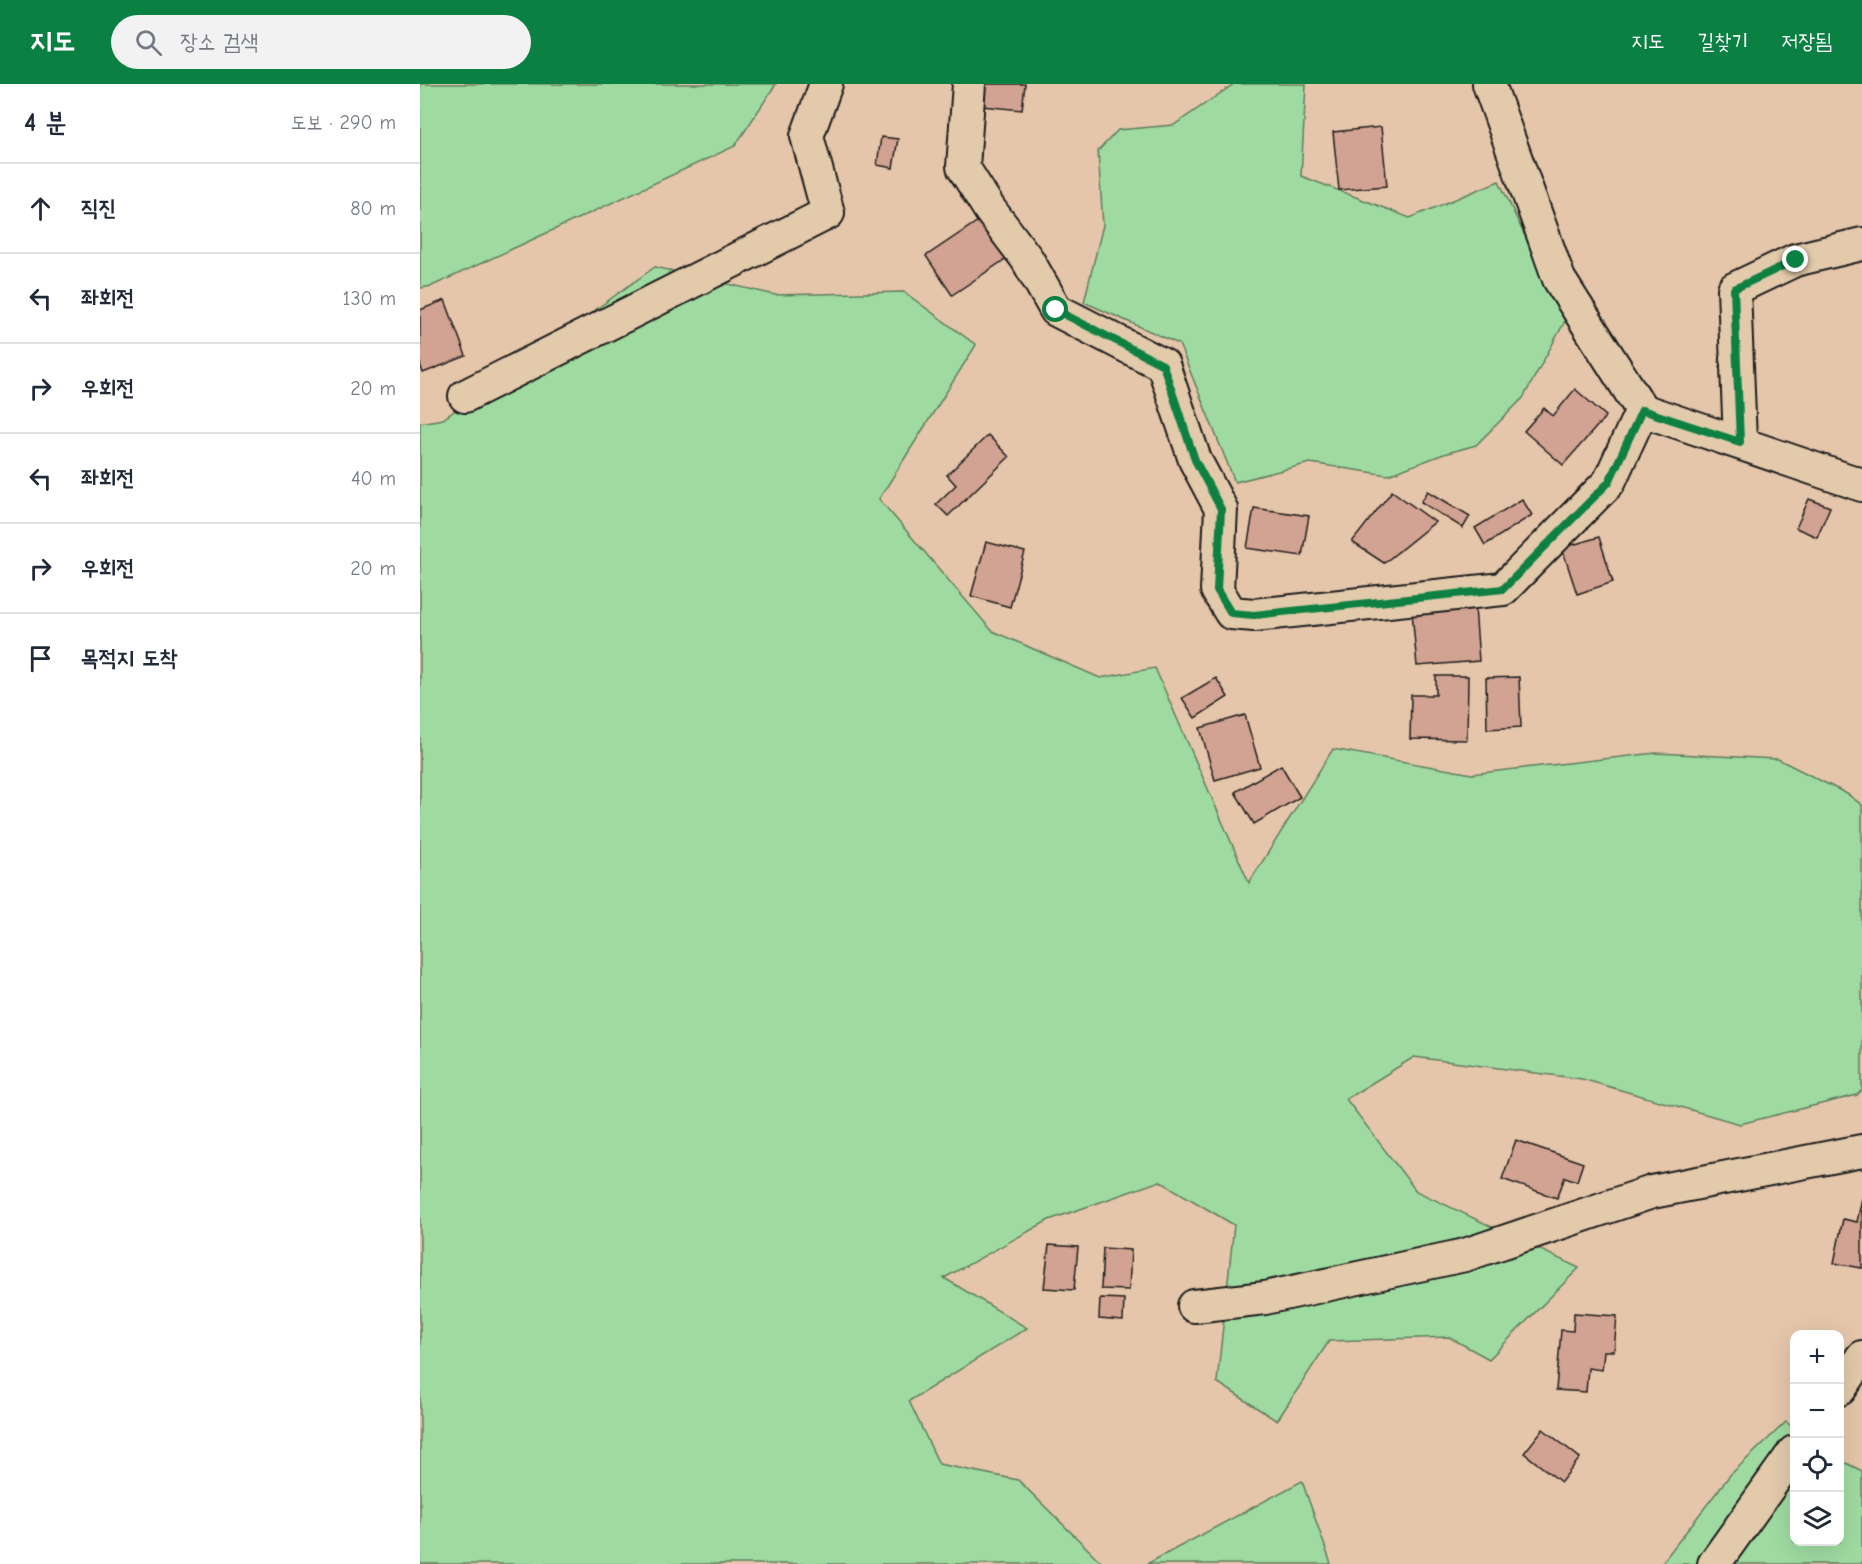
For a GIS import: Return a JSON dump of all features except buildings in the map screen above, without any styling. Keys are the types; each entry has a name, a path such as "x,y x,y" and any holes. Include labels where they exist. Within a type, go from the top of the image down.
{"street":[{"path":"465,396 828,213 807,136 825,84"},
{"path":"969,84 963,167 990,210 1027,259 1056,310 1163,365 1195,460 1221,509 1217,590 1231,613 1254,615 1503,589 1609,482 1642,410"},
{"path":"1489,84 1559,279 1642,410 1862,484"},
{"path":"1740,442 1734,289 1796,260 1862,244"},
{"path":"1194,1306 1265,1298 1465,1255 1652,1192 1862,1151"},
{"path":"1843,1384 1862,1357"},
{"path":"1714,1564 1790,1458"}],"green space":[{"path":"420,84 776,84 735,146 432,286 420,288"},
{"path":"1234,84 1306,84 1301,176 1410,218 1499,181 1565,321 1523,398 1476,445 1444,454 1388,475 1310,463 1235,482 1179,344 1084,302 1103,225 1098,151 1118,130 1174,125"},
{"path":"655,267 775,295 904,292 976,345 879,499 992,631 1100,678 1155,668 1249,883 1333,749 1472,774 1656,753 1778,759 1847,794 1862,805 1862,1090 1857,1095 1740,1124 1582,1079 1414,1057 1346,1099 1416,1191 1579,1268 1489,1359 1449,1337 1329,1341 1277,1421 1217,1382 1234,1225 1160,1181 1049,1220 944,1278 1027,1328 909,1401 939,1464 1018,1480 1103,1564 420,1564 420,423 443,419"},
{"path":"1786,1422 1790,1425 1790,1546 1844,1546 1844,1462 1862,1471 1862,1564 1661,1564 1730,1475"},
{"path":"1302,1481 1331,1564 1147,1564"}],"route":[{"path":"1056,310 1163,365 1195,460 1221,509 1217,590 1231,613 1254,615 1503,589 1609,482 1642,410 1740,442 1734,289 1796,260"}]}
